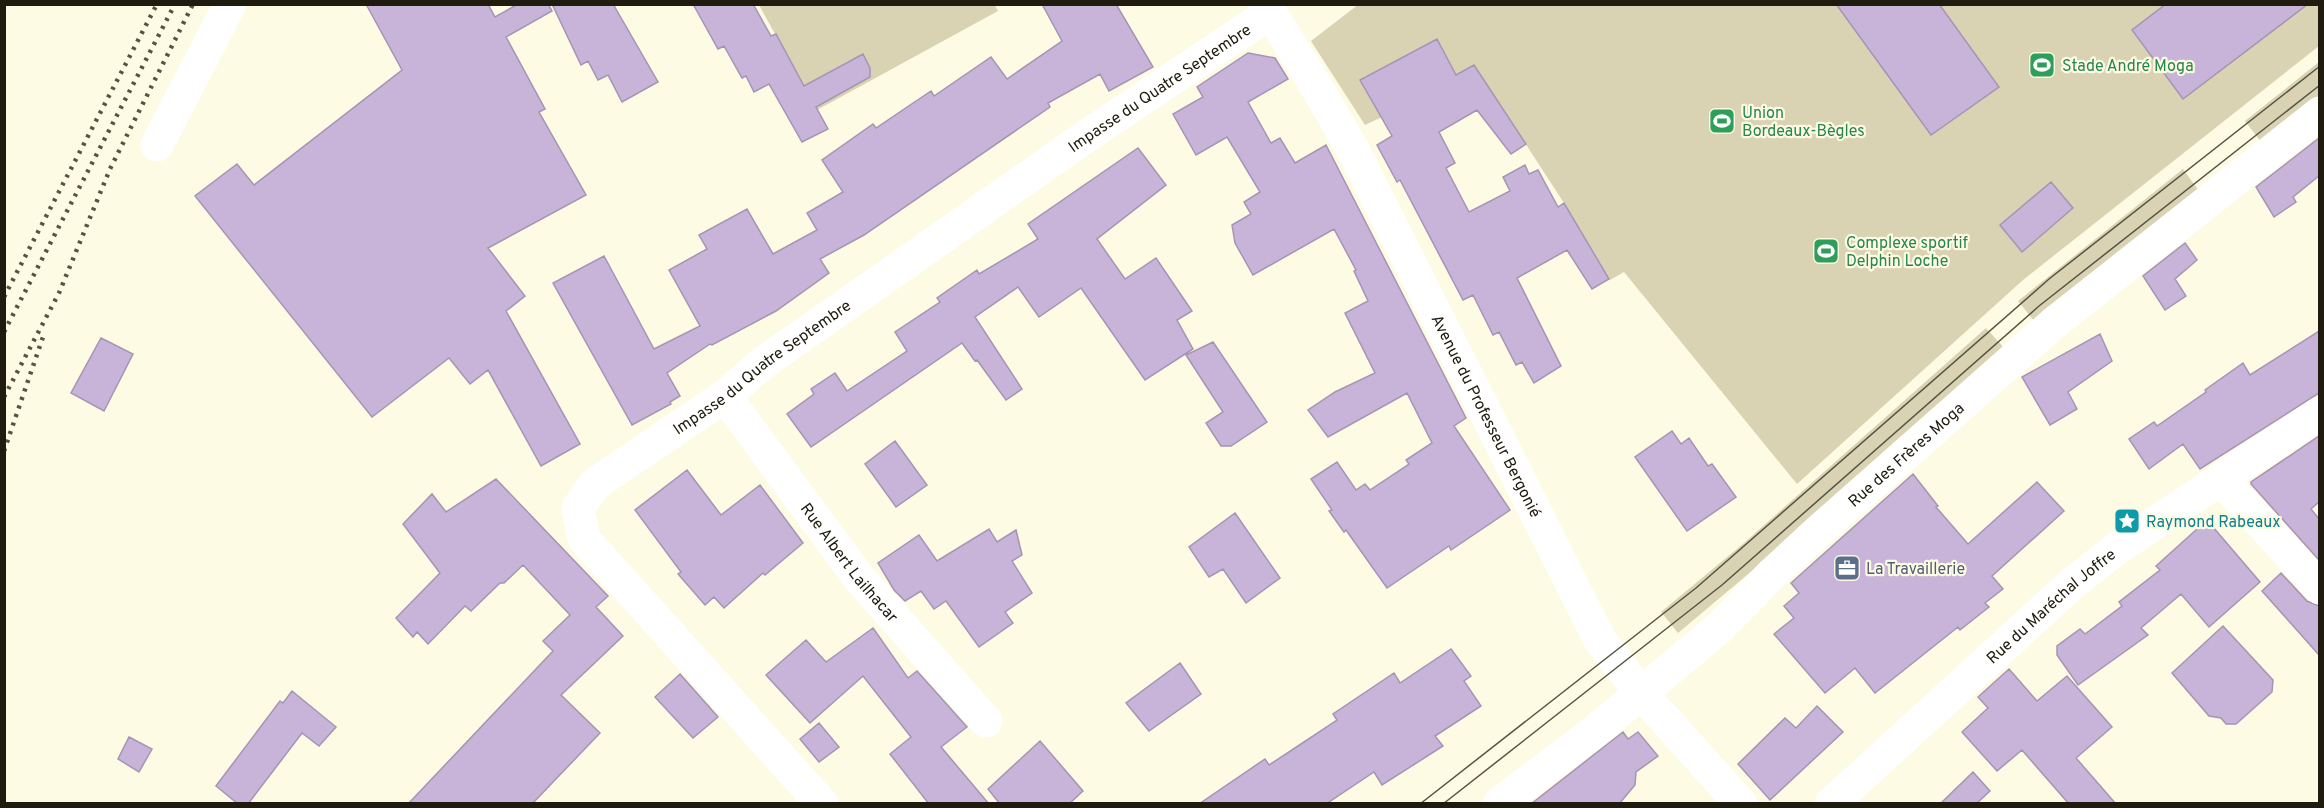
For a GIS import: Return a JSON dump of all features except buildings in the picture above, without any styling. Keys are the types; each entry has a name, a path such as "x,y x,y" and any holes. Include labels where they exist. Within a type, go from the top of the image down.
{"street":[{"path":"157,145 230,4"},
{"name":"Impasse du Quatre Septembre","path":"822,804 584,539 578,508 595,484 725,396 763,363 1268,9"},
{"name":"Avenue du Professeur Bergonié","path":"1268,9 1352,148 1596,631 1619,667 1741,804"},
{"name":"Rue des Frères Moga","path":"1499,804 1595,731 1718,629 1804,543 2054,323 2319,113"},
{"name":"Rue Albert Lailhacar","path":"725,396 859,578 986,721"},
{"name":"Rue du Maréchal Joffre","path":"1831,804 2074,582 2119,547 2319,413"},
{"path":"2221,479 2319,588"}],"shaded area":[{"path":"994,4 998,11 817,110 759,5"},
{"name":"Complexe sportif Delphin Loche","path":"1359,4 2320,5 2319,46 2023,280 1797,484 1624,272 1610,280 1564,203 1486,83 1399,109 1365,125 1311,41"},
{"path":"2319,62 2319,96 2261,142 2245,121"},
{"path":"2183,169 2199,191 2035,322 2018,301"},
{"path":"1986,328 2005,349 1784,544 1678,633 1661,612 1744,543"}],"tram line":[{"path":"1420,804 1696,588 2049,279 2320,66"},
{"path":"1443,804 1722,585 2039,306 2320,85"}],"railway":[{"path":"4,297 157,4"},
{"path":"4,332 175,4"},
{"path":"4,397 59,293 110,169 193,4"},
{"path":"4,451 43,337"}],"place":[{"name":"Stade André Moga","path":"2042,65"},
{"name":"Union Bordeaux-Bègles","path":"1722,121"},
{"name":"Complexe sportif Delphin Loche","path":"1826,251"},
{"name":"Raymond Rabeaux","path":"2127,521"},
{"name":"La Travaillerie","path":"1847,568"}]}
